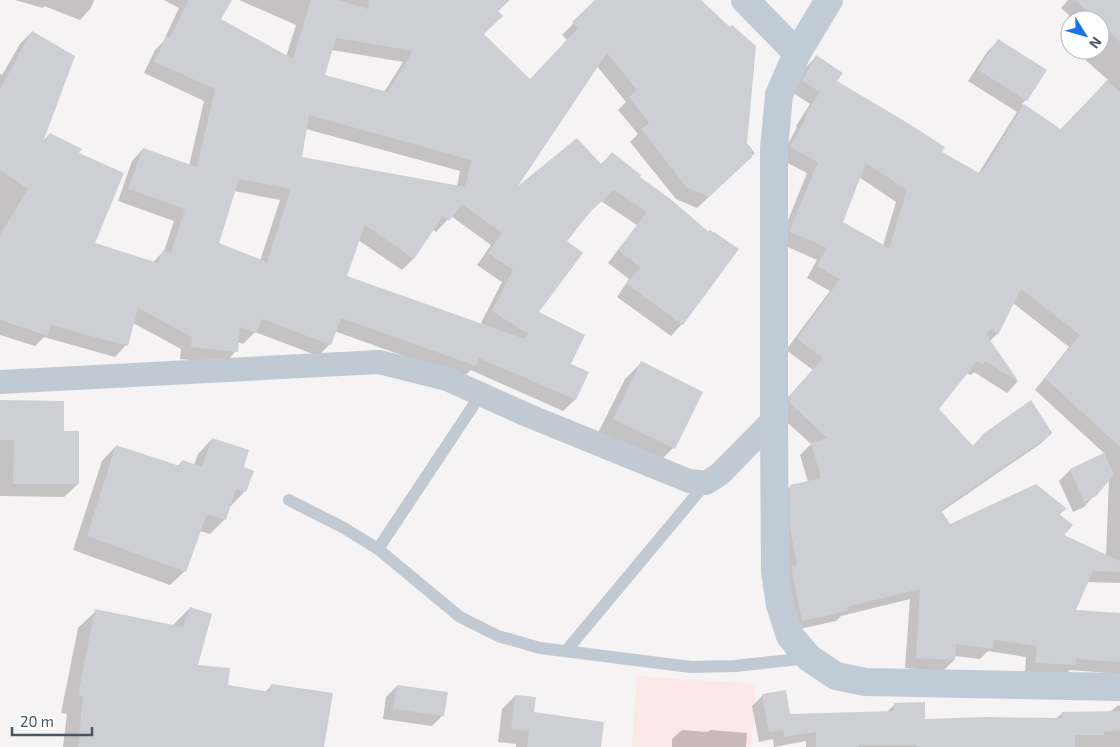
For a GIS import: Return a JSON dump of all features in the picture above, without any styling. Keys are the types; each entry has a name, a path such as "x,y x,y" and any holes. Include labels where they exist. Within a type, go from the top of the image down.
{"street":[{"path":"745,0 796,53"},
{"path":"829,0 796,53 778,95 774,149 776,572 780,605 790,636 809,658 836,676 865,682 1120,687"},
{"path":"0,382 379,362 447,379 690,481 706,483 720,474 774,419"}],"lane":[{"path":"378,549 481,394"},
{"path":"566,652 706,483"},
{"path":"288,500 344,528 378,549 460,617 498,636 540,648 692,667 735,666 809,658"}],"shaded area":[{"path":"637,676 756,684 751,747 632,747"}],"building":[{"path":"188,0 232,0 221,19 293,59 311,0 338,0 368,9 369,0 510,0 498,11 503,16 484,34 530,79 578,28 572,22 595,0 701,0 730,27 732,25 756,46 747,143 752,149 752,157 709,197 687,188 641,129 649,123 629,97 637,90 607,53 518,186 577,138 602,165 612,152 709,232 714,232 739,249 683,325 627,284 640,267 618,250 647,212 614,190 592,210 567,241 583,253 539,312 585,335 571,364 589,372 576,400 479,358 476,366 341,318 331,345 262,319 256,333 240,327 238,352 191,347 192,337 138,308 128,346 51,325 48,336 0,320 0,235 28,189 0,170 0,89 32,31 75,56 43,142 50,133 82,149 79,153 124,173 95,243 158,263 163,250 171,253 185,209 128,189 143,148 197,167 215,89 154,62 166,36 170,38","holes":["336,38 413,51 388,92 325,75","309,115 471,160 465,187 302,157","239,179 291,189 267,262 219,243","462,204 502,233 488,253 513,270 492,311 528,334 525,339 347,276 365,225 414,259 443,216 449,221"]},
{"path":"1075,0 1120,0 1120,42 1110,32 1110,10 1086,10"},
{"path":"998,39 1047,70 1027,101 978,70"},
{"path":"816,55 843,73 837,81 911,125 945,147 942,152 981,174 1024,104 1062,130 1107,80 1120,92 1120,447 1045,378 1080,335 1021,289 998,335 992,329 986,334 1019,382 985,361 983,365 977,361 939,409 973,446 983,434 1031,400 1049,428 1049,436 941,510 950,524 1036,484 1067,509 1058,513 1073,525 1064,535 1120,561 1120,572 1093,571 1076,610 1120,613 1120,662 1076,659 1076,665 1035,663 1037,646 994,640 993,649 956,644 955,660 916,658 920,589 847,607 848,611 802,621 791,567 797,565 790,528 790,485 821,478 811,443 827,438 790,403 790,395 823,358 797,339 840,279 817,266 827,248 790,232 818,162 790,147 806,114 820,92 802,81","holes":["866,163 907,190 889,248 843,222"]},
{"path":"641,361 703,392 675,449 613,419"},
{"path":"0,400 64,401 64,431 79,431 79,484 13,484 14,440 0,440"},
{"path":"212,438 249,450 244,467 254,471 246,492 236,489 226,520 207,514 186,572 87,536 116,445 180,466 182,460 202,467"},
{"path":"1104,453 1114,475 1096,496 1084,502 1070,469"},
{"path":"190,607 212,614 198,665 230,668 228,685 270,692 271,684 333,693 324,747 78,747 83,697 78,695 95,609 183,627"},
{"path":"397,685 448,692 444,716 393,709"},
{"path":"786,690 790,714 894,711 894,703 925,702 925,719 985,717 1062,718 1062,712 1120,711 1120,730 1104,732 1104,735 1075,735 1075,747 859,745 859,747 816,747 816,732 784,737 783,730 769,732 762,694"},
{"path":"515,695 536,697 534,712 604,722 601,747 527,747 529,731 511,729"}]}
